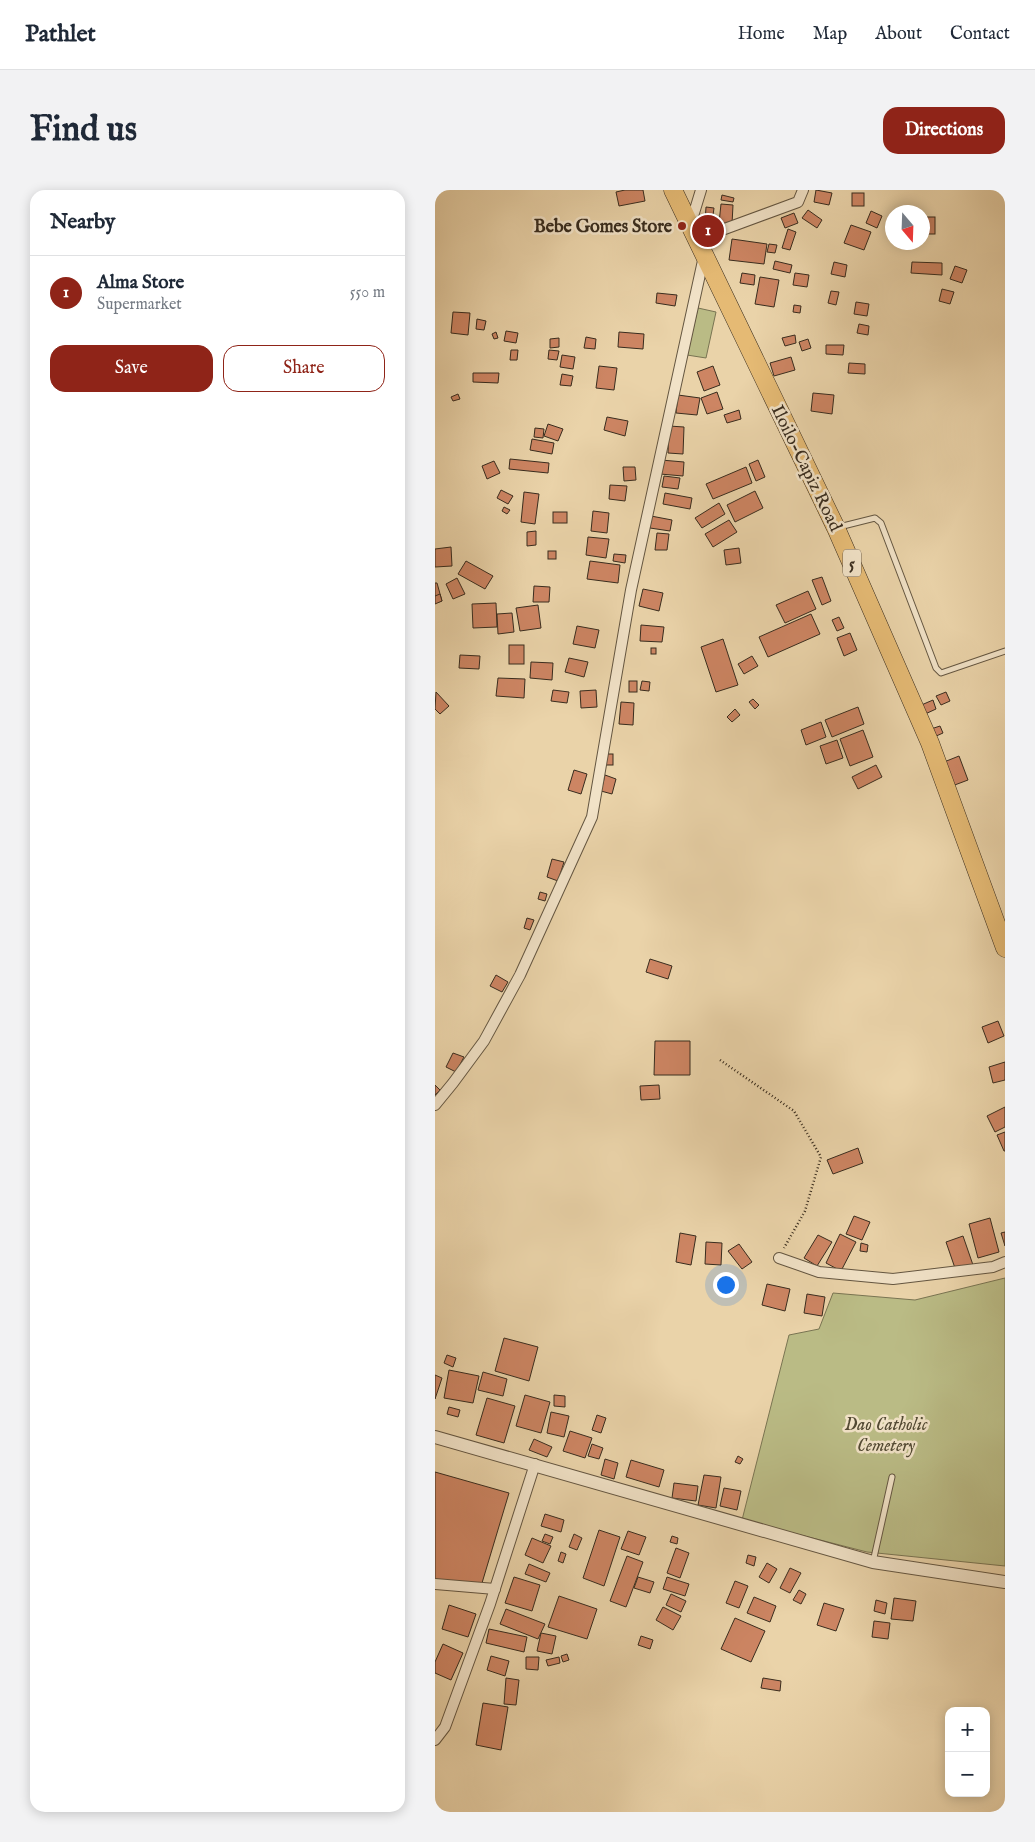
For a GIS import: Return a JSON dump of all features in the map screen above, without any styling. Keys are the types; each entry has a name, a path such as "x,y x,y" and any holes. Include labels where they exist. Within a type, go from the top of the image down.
{"highway":[{"name":"Iloilo-Capiz Road","path":"673,190 837,528 930,743 1005,948"}],"street":[{"path":"690,227 699,203 701,190"},
{"path":"435,1105 483,1041 520,975 592,817 631,590 701,250 711,234 798,202 803,190"},
{"path":"779,1258 819,1272 893,1278 993,1267 1005,1262"},
{"path":"435,1437 873,1562 1005,1582"},
{"path":"435,1740 445,1727 495,1589 535,1464"},
{"path":"435,1584 495,1589"}],"lane":[{"path":"837,528 875,518 881,523 936,668 941,674 1005,650"},
{"path":"873,1562 892,1477"}],"path":[{"path":"720,1060 794,1111 821,1157 805,1211 779,1258"}],"green space":[{"path":"698,308 716,312 706,358 687,355"},
{"name":"Dao Catholic Cemetery","path":"1005,1278 1005,1566 867,1552 742,1520 789,1335 819,1329 833,1293 915,1300"}],"building":[{"path":"643,190 645,201 619,206 616,192"},
{"path":"816,190 832,193 829,205 814,202"},
{"path":"852,193 864,193 864,206 852,206"},
{"path":"722,195 734,198 733,202 721,200"},
{"path":"721,204 733,205 732,224 719,223"},
{"path":"706,207 714,208 712,223 705,222"},
{"path":"808,210 822,220 817,228 802,218"},
{"path":"871,211 882,216 877,228 866,223"},
{"path":"794,213 798,223 785,228 781,218"},
{"path":"930,217 935,217 935,234 930,234"},
{"path":"851,225 871,232 864,250 844,243"},
{"path":"788,229 796,232 790,250 782,248"},
{"path":"732,239 767,244 764,264 729,260"},
{"path":"769,244 777,245 775,253 767,252"},
{"path":"775,261 792,265 790,273 773,269"},
{"path":"834,262 847,265 845,277 831,274"},
{"path":"912,262 942,263 942,275 911,273"},
{"path":"955,266 967,270 962,283 950,279"},
{"path":"742,273 755,275 754,285 740,283"},
{"path":"795,273 809,275 807,287 793,285"},
{"path":"760,277 779,280 774,307 755,304"},
{"path":"942,289 954,292 950,304 939,301"},
{"path":"831,291 839,292 836,305 828,303"},
{"path":"657,293 677,295 675,306 656,303"},
{"path":"856,302 869,304 867,316 854,314"},
{"path":"794,305 801,306 800,313 793,312"},
{"path":"453,312 470,313 468,335 451,333"},
{"path":"477,319 486,321 484,330 476,329"},
{"path":"859,324 869,326 868,335 857,333"},
{"path":"506,331 518,333 516,343 504,341"},
{"path":"496,332 498,338 494,339 492,334"},
{"path":"619,332 644,334 643,349 618,347"},
{"path":"795,335 796,343 785,346 782,338"},
{"path":"586,337 596,339 595,349 584,348"},
{"path":"559,338 559,347 550,348 550,339"},
{"path":"808,339 811,348 802,351 799,342"},
{"path":"826,345 844,345 843,355 826,354"},
{"path":"511,350 518,350 517,360 510,360"},
{"path":"549,350 559,351 557,360 548,359"},
{"path":"562,355 575,357 573,369 560,367"},
{"path":"791,357 795,370 774,376 770,363"},
{"path":"849,363 865,364 865,374 848,373"},
{"path":"599,366 617,368 614,390 596,388"},
{"path":"713,366 720,385 704,391 697,372"},
{"path":"473,373 499,373 498,383 473,382"},
{"path":"562,374 573,376 571,386 560,385"},
{"path":"717,392 723,409 707,414 701,398"},
{"path":"813,393 834,395 832,414 811,411"},
{"path":"458,394 460,399 453,401 451,397"},
{"path":"678,395 700,398 697,415 676,413"},
{"path":"739,410 741,419 727,423 724,415"},
{"path":"607,417 628,421 625,436 604,430"},
{"path":"548,424 563,429 558,441 544,436"},
{"path":"669,426 684,427 683,454 668,453"},
{"path":"535,428 544,429 543,438 534,437"},
{"path":"532,439 554,443 552,454 530,450"},
{"path":"510,459 549,463 548,473 509,469"},
{"path":"661,460 684,462 683,476 660,474"},
{"path":"758,460 765,477 756,481 749,464"},
{"path":"494,461 500,473 487,479 482,466"},
{"path":"623,467 635,467 636,480 624,481"},
{"path":"746,467 752,483 713,499 706,484"},
{"path":"664,476 680,478 678,489 662,487"},
{"path":"610,485 627,486 625,501 609,499"},
{"path":"501,490 513,496 508,504 497,498"},
{"path":"755,491 763,508 735,522 727,505"},
{"path":"524,492 539,494 535,524 521,522"},
{"path":"665,493 692,498 690,509 663,504"},
{"path":"719,503 725,514 702,528 695,518"},
{"path":"504,507 510,510 507,514 502,511"},
{"path":"593,511 609,513 607,533 591,531"},
{"path":"553,512 567,512 567,523 553,523"},
{"path":"651,516 672,520 670,531 650,528"},
{"path":"729,520 737,532 713,547 705,534"},
{"path":"536,531 536,545 527,546 527,532"},
{"path":"657,533 669,534 667,550 655,550"},
{"path":"588,537 609,539 606,558 586,555"},
{"path":"451,547 452,566 435,567 435,549"},
{"path":"739,548 741,563 726,565 724,550"},
{"path":"548,551 556,551 556,559 548,559"},
{"path":"614,554 626,555 625,563 613,561"},
{"path":"466,561 493,576 485,589 458,574"},
{"path":"590,561 620,565 618,583 587,579"},
{"path":"822,577 831,601 822,605 812,580"},
{"path":"457,578 465,594 453,599 446,584"},
{"path":"435,583 437,583 442,601 435,603"},
{"path":"534,586 550,587 549,602 533,602"},
{"path":"643,589 663,593 659,611 639,606"},
{"path":"808,591 816,609 785,623 776,605"},
{"path":"440,594 442,601 435,604 435,596"},
{"path":"496,603 497,627 473,628 472,604"},
{"path":"538,605 541,628 520,631 516,608"},
{"path":"512,613 514,632 498,634 497,614"},
{"path":"811,614 820,634 768,657 759,637"},
{"path":"839,617 844,628 837,631 832,620"},
{"path":"641,625 664,627 662,642 640,641"},
{"path":"577,626 599,630 595,648 573,644"},
{"path":"850,633 857,650 844,656 837,638"},
{"path":"723,639 738,685 716,692 701,647"},
{"path":"509,645 524,645 524,664 509,664"},
{"path":"651,648 656,648 656,654 651,654"},
{"path":"460,655 480,656 479,669 459,668"},
{"path":"752,656 758,666 744,674 738,664"},
{"path":"569,658 588,662 584,677 565,672"},
{"path":"531,662 553,663 552,680 530,678"},
{"path":"498,678 525,679 524,698 496,696"},
{"path":"629,681 637,681 637,692 629,692"},
{"path":"642,681 650,682 649,691 640,690"},
{"path":"553,690 569,692 567,703 551,701"},
{"path":"596,690 597,707 581,708 580,691"},
{"path":"436,692 449,706 440,714 435,709"},
{"path":"946,692 950,701 941,705 936,696"},
{"path":"753,699 759,705 755,709 749,702"},
{"path":"933,700 936,709 923,715 919,706"},
{"path":"621,702 634,703 633,725 619,724"},
{"path":"858,707 864,724 832,737 825,720"},
{"path":"735,709 740,715 732,722 727,717"},
{"path":"821,722 826,737 806,745 801,730"},
{"path":"940,726 943,733 934,737 931,729"},
{"path":"863,730 873,757 850,766 840,739"},
{"path":"837,740 843,758 826,764 820,746"},
{"path":"604,754 613,754 613,765 604,765"},
{"path":"959,756 968,780 952,786 944,762"},
{"path":"876,765 882,777 858,789 852,777"},
{"path":"574,770 587,774 581,794 568,790"},
{"path":"605,775 616,779 612,794 601,791"},
{"path":"552,859 564,862 558,881 547,877"},
{"path":"540,892 547,894 545,901 538,899"},
{"path":"527,918 534,920 530,930 524,928"},
{"path":"650,959 672,966 668,979 646,972"},
{"path":"496,975 508,982 502,992 490,986"},
{"path":"998,1021 1004,1036 988,1043 982,1027"},
{"path":"655,1041 690,1041 690,1075 654,1075"},
{"path":"453,1053 464,1057 456,1072 446,1067"},
{"path":"1005,1062 1005,1080 993,1083 989,1067"},
{"path":"435,1085 440,1090 435,1095"},
{"path":"659,1085 660,1099 641,1100 640,1086"},
{"path":"1005,1107 1005,1127 995,1132 987,1116"},
{"path":"1005,1132 1005,1151 1004,1151 997,1135"},
{"path":"858,1148 863,1163 833,1174 827,1160"},
{"path":"854,1216 870,1222 862,1240 846,1234"},
{"path":"990,1218 999,1252 978,1258 969,1224"},
{"path":"1005,1232 1005,1246 1001,1233"},
{"path":"680,1233 696,1236 691,1265 676,1262"},
{"path":"840,1234 856,1242 841,1271 826,1263"},
{"path":"818,1235 832,1242 817,1266 804,1258"},
{"path":"963,1236 973,1265 956,1271 946,1242"},
{"path":"706,1242 722,1243 721,1265 705,1264"},
{"path":"861,1243 868,1245 867,1252 860,1251"},
{"path":"739,1244 752,1262 742,1269 728,1251"},
{"path":"767,1284 790,1289 785,1311 762,1305"},
{"path":"807,1294 825,1297 822,1316 804,1313"},
{"path":"504,1338 538,1347 529,1381 495,1371"},
{"path":"447,1355 456,1358 453,1367 444,1363"},
{"path":"449,1370 479,1376 473,1403 444,1398"},
{"path":"483,1372 507,1379 503,1396 478,1390"},
{"path":"435,1375 442,1378 435,1399"},
{"path":"525,1395 550,1402 541,1433 516,1426"},
{"path":"554,1395 565,1396 565,1407 554,1406"},
{"path":"487,1398 515,1406 504,1443 476,1435"},
{"path":"449,1407 460,1410 458,1417 447,1414"},
{"path":"551,1412 569,1416 564,1437 547,1433"},
{"path":"597,1415 606,1418 601,1433 592,1430"},
{"path":"570,1431 592,1438 585,1458 563,1451"},
{"path":"534,1439 552,1447 547,1457 529,1450"},
{"path":"592,1444 603,1448 599,1459 588,1456"},
{"path":"738,1456 743,1459 740,1464 735,1462"},
{"path":"605,1459 618,1463 614,1479 601,1475"},
{"path":"631,1460 664,1470 659,1487 626,1477"},
{"path":"435,1472 509,1493 482,1583 435,1581"},
{"path":"704,1475 721,1477 716,1508 698,1505"},
{"path":"674,1483 698,1486 696,1501 672,1498"},
{"path":"724,1488 741,1491 737,1510 720,1506"},
{"path":"545,1514 564,1520 561,1532 541,1526"},
{"path":"599,1530 620,1537 604,1586 583,1578"},
{"path":"628,1531 646,1537 639,1555 621,1549"},
{"path":"545,1534 553,1537 550,1544 542,1541"},
{"path":"574,1534 582,1538 577,1550 569,1547"},
{"path":"672,1536 678,1538 677,1544 670,1542"},
{"path":"532,1538 551,1546 543,1563 525,1555"},
{"path":"676,1548 689,1553 680,1578 667,1573"},
{"path":"561,1552 566,1554 563,1563 558,1561"},
{"path":"748,1555 756,1557 754,1566 746,1563"},
{"path":"627,1556 643,1562 626,1607 610,1601"},
{"path":"767,1563 777,1569 769,1583 759,1577"},
{"path":"529,1564 550,1573 546,1582 525,1574"},
{"path":"790,1568 801,1573 790,1593 780,1588"},
{"path":"514,1577 540,1585 532,1611 505,1603"},
{"path":"638,1577 654,1582 650,1593 634,1588"},
{"path":"667,1577 689,1584 685,1596 663,1589"},
{"path":"735,1581 748,1586 739,1608 726,1603"},
{"path":"799,1590 806,1594 801,1604 793,1600"},
{"path":"671,1594 686,1601 681,1612 666,1605"},
{"path":"559,1596 597,1609 587,1639 548,1627"},
{"path":"754,1597 776,1606 770,1622 747,1613"},
{"path":"894,1598 916,1601 913,1621 891,1619"},
{"path":"876,1600 887,1603 885,1614 874,1611"},
{"path":"824,1603 844,1609 836,1631 817,1625"},
{"path":"449,1605 476,1614 468,1637 442,1629"},
{"path":"663,1607 681,1616 673,1630 656,1620"},
{"path":"506,1609 545,1624 538,1639 500,1624"},
{"path":"735,1618 765,1631 751,1662 721,1649"},
{"path":"874,1621 890,1623 888,1639 872,1637"},
{"path":"489,1629 527,1637 524,1652 486,1643"},
{"path":"541,1633 556,1636 552,1654 537,1651"},
{"path":"641,1636 653,1640 650,1649 638,1645"},
{"path":"443,1644 463,1653 451,1680 435,1673 435,1662"},
{"path":"567,1654 569,1660 563,1662 561,1656"},
{"path":"491,1656 509,1661 505,1676 487,1670"},
{"path":"526,1657 539,1657 538,1670 526,1669"},
{"path":"559,1657 560,1663 548,1666 546,1660"},
{"path":"506,1678 519,1680 516,1705 504,1704"},
{"path":"763,1678 781,1681 780,1691 761,1688"},
{"path":"483,1703 508,1707 501,1750 476,1745"}],"place":[{"name":"Bebe Gomes Store","path":"682,226"},
{"name":"Alma Store","path":"708,231"}]}
